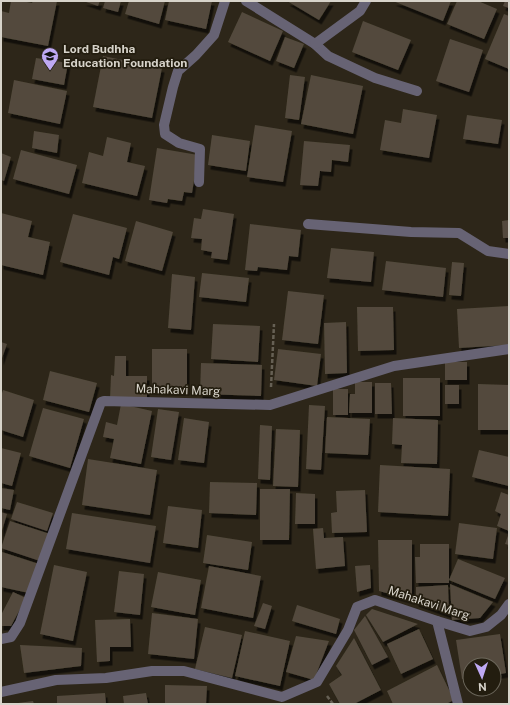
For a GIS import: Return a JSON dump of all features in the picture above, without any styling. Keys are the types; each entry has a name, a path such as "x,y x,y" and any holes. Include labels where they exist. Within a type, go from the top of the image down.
{"street":[{"path":"199,182 200,149 179,143 165,134 164,125 178,71 196,55 214,35 225,1"},
{"path":"246,1 315,44 328,56 375,78 417,91"},
{"path":"315,44 360,12 366,1"},
{"path":"308,224 411,232 459,233 488,251 509,254"},
{"name":"Mahakavi Marg","path":"1,639 10,637 20,623 101,402 270,405 394,366 509,349"},
{"name":"Mahakavi Marg","path":"1,692 56,680 106,678 152,671 184,672 282,697 317,682 348,630 357,607 375,600 437,622 470,631 486,627 501,615 509,604"},
{"path":"437,622 458,704"}],"path":[{"path":"270,405 274,324"}],"building":[{"path":"11,1 32,3 33,1 57,1 48,46 1,37 1,11 9,13"},
{"path":"83,1 100,1 98,6"},
{"path":"105,1 121,1 118,12 103,8"},
{"path":"129,1 165,1 159,24 125,14"},
{"path":"169,1 212,1 206,29 165,20"},
{"path":"287,1 331,1 319,20"},
{"path":"393,1 451,1 443,21"},
{"path":"457,1 478,1 497,9 484,39 447,24"},
{"path":"505,1 509,1 509,8 503,6"},
{"path":"242,12 283,31 270,61 228,42"},
{"path":"504,14 509,16 509,69 485,59"},
{"path":"363,21 411,40 398,70 352,52"},
{"path":"285,37 304,44 294,68 276,61"},
{"path":"450,39 483,50 469,92 436,81"},
{"path":"103,56 162,68 152,118 93,107"},
{"name":"Lord Budhha Education Foundation","path":"36,58 68,63 64,85 32,79"},
{"path":"290,75 305,77 299,120 285,118"},
{"path":"311,75 363,86 353,134 301,124"},
{"path":"14,80 67,91 60,124 8,113"},
{"path":"403,109 437,115 429,158 380,150 385,120 401,123"},
{"path":"467,115 502,120 498,144 463,139"},
{"path":"255,125 292,131 283,182 247,177"},
{"path":"34,131 59,135 57,153 32,148"},
{"path":"212,135 250,141 246,171 208,165"},
{"path":"107,137 131,143 127,162 145,166 137,196 82,183 89,152 103,156"},
{"path":"304,141 350,145 348,162 332,160 331,172 320,171 318,186 300,185"},
{"path":"157,148 198,155 192,193 184,192 182,201 168,199 167,203 149,200"},
{"path":"21,150 77,165 69,194 13,179"},
{"path":"1,153 11,157 4,181 1,180"},
{"path":"203,209 234,214 227,260 211,258 212,252 201,250 202,239 191,238 194,218 201,219"},
{"path":"1,213 32,221 28,237 50,242 43,275 1,265"},
{"path":"73,214 127,228 119,259 113,257 109,275 60,262"},
{"path":"509,220 509,238 503,238 502,221"},
{"path":"136,221 173,232 162,271 125,261"},
{"path":"250,224 301,230 298,257 289,256 287,270 258,267 257,271 245,270"},
{"path":"331,248 374,252 371,282 327,278"},
{"path":"386,261 446,268 443,297 382,290"},
{"path":"452,262 464,263 461,296 449,295"},
{"path":"202,273 249,278 246,302 199,297"},
{"path":"172,274 195,277 191,330 168,328"},
{"path":"288,291 324,295 318,344 282,340"},
{"path":"509,306 509,345 459,348 457,309"},
{"path":"357,307 393,307 394,350 358,351"},
{"path":"346,322 347,373 325,374 324,323"},
{"path":"213,324 260,326 258,362 211,359"},
{"path":"1,342 7,344 1,361"},
{"path":"152,349 187,349 187,391 152,390"},
{"path":"278,349 321,354 317,386 274,380"},
{"path":"115,356 126,356 126,376 147,376 147,399 110,399 111,375 114,376"},
{"path":"445,362 467,362 467,380 445,380"},
{"path":"201,363 262,365 261,396 200,394"},
{"path":"50,371 97,383 89,412 43,400"},
{"path":"403,378 440,378 440,416 403,416"},
{"path":"355,382 372,382 372,413 349,413 350,394 355,394"},
{"path":"375,383 391,383 392,414 375,414"},
{"path":"478,384 509,385 509,430 478,430"},
{"path":"445,385 459,385 459,404 445,404"},
{"path":"333,389 348,389 348,415 333,415"},
{"path":"3,390 34,400 23,437 1,430 1,396"},
{"path":"121,404 152,411 141,464 110,458 114,439 103,437 106,422 117,425"},
{"path":"309,405 325,406 321,470 306,469"},
{"path":"43,408 84,419 70,468 29,456"},
{"path":"158,409 179,412 171,460 151,457"},
{"path":"327,417 370,419 368,455 325,453"},
{"path":"184,418 209,422 204,463 178,460"},
{"path":"393,418 438,420 437,464 401,463 402,445 392,444"},
{"path":"260,425 272,426 270,480 258,479"},
{"path":"276,429 300,430 298,487 273,486"},
{"path":"1,448 21,453 12,486 1,483"},
{"path":"479,450 509,457 509,486 472,477"},
{"path":"88,459 157,470 150,515 82,505"},
{"path":"380,465 450,469 448,516 378,512"},
{"path":"210,482 257,483 256,515 209,513"},
{"path":"1,488 14,490 10,510 1,508"},
{"path":"260,489 290,489 289,540 260,540"},
{"path":"365,490 367,532 332,533 331,513 337,512 336,491"},
{"path":"501,492 509,495 509,531 497,526 501,514 495,511"},
{"path":"296,493 315,494 315,524 295,524"},
{"path":"17,502 53,513 47,531 11,519"},
{"path":"168,506 202,510 198,548 163,543"},
{"path":"1,512 7,514 1,534"},
{"path":"72,513 156,526 150,563 66,549"},
{"path":"10,521 50,534 40,561 1,548"},
{"path":"459,523 497,528 493,559 455,554"},
{"path":"323,528 324,538 343,537 345,566 316,569 313,529"},
{"path":"509,533 509,545 505,544"},
{"path":"207,535 252,542 248,570 203,563"},
{"path":"378,540 412,540 412,600 379,591"},
{"path":"420,544 449,544 449,583 416,583 415,557 420,557"},
{"path":"2,552 39,564 29,593 1,587"},
{"path":"458,559 505,578 495,599 449,580"},
{"path":"54,565 87,572 73,641 40,634"},
{"path":"370,565 371,588 357,592 355,566"},
{"path":"209,566 261,576 253,618 201,608"},
{"path":"119,571 144,574 140,615 114,612"},
{"path":"158,572 201,580 195,615 151,607"},
{"path":"450,584 493,602 480,618 452,620"},
{"path":"448,585 449,614 416,602 416,587"},
{"path":"13,592 26,598 11,626 1,626 1,615"},
{"path":"263,603 272,606 265,629 254,626"},
{"path":"297,605 340,619 336,634 292,621"},
{"path":"372,609 418,624 383,642 366,615"},
{"path":"152,613 198,619 194,659 148,654"},
{"path":"365,616 388,657 372,665 354,630"},
{"path":"130,619 131,647 110,647 110,661 97,662 95,620"},
{"path":"205,627 242,635 232,678 195,669"},
{"path":"419,629 433,659 401,674 387,644"},
{"path":"245,631 290,641 280,686 235,676"},
{"path":"500,634 506,673 502,674 502,657 462,657 462,679 456,640"},
{"path":"296,636 329,641 314,680 286,672"},
{"path":"354,638 381,690 354,704 340,704 329,684 342,675 336,666"},
{"path":"20,645 82,648 81,666 24,673"},
{"path":"437,665 454,700 446,704 393,704 387,691"},
{"path":"165,685 207,686 206,704 165,704"},
{"path":"105,693 106,704 57,704 57,696"},
{"path":"146,693 148,704 124,704 123,696"},
{"path":"33,701 34,704 18,704 18,703"}],"place":[{"name":"Lord Budhha Education Foundation","path":"50,71"}]}
